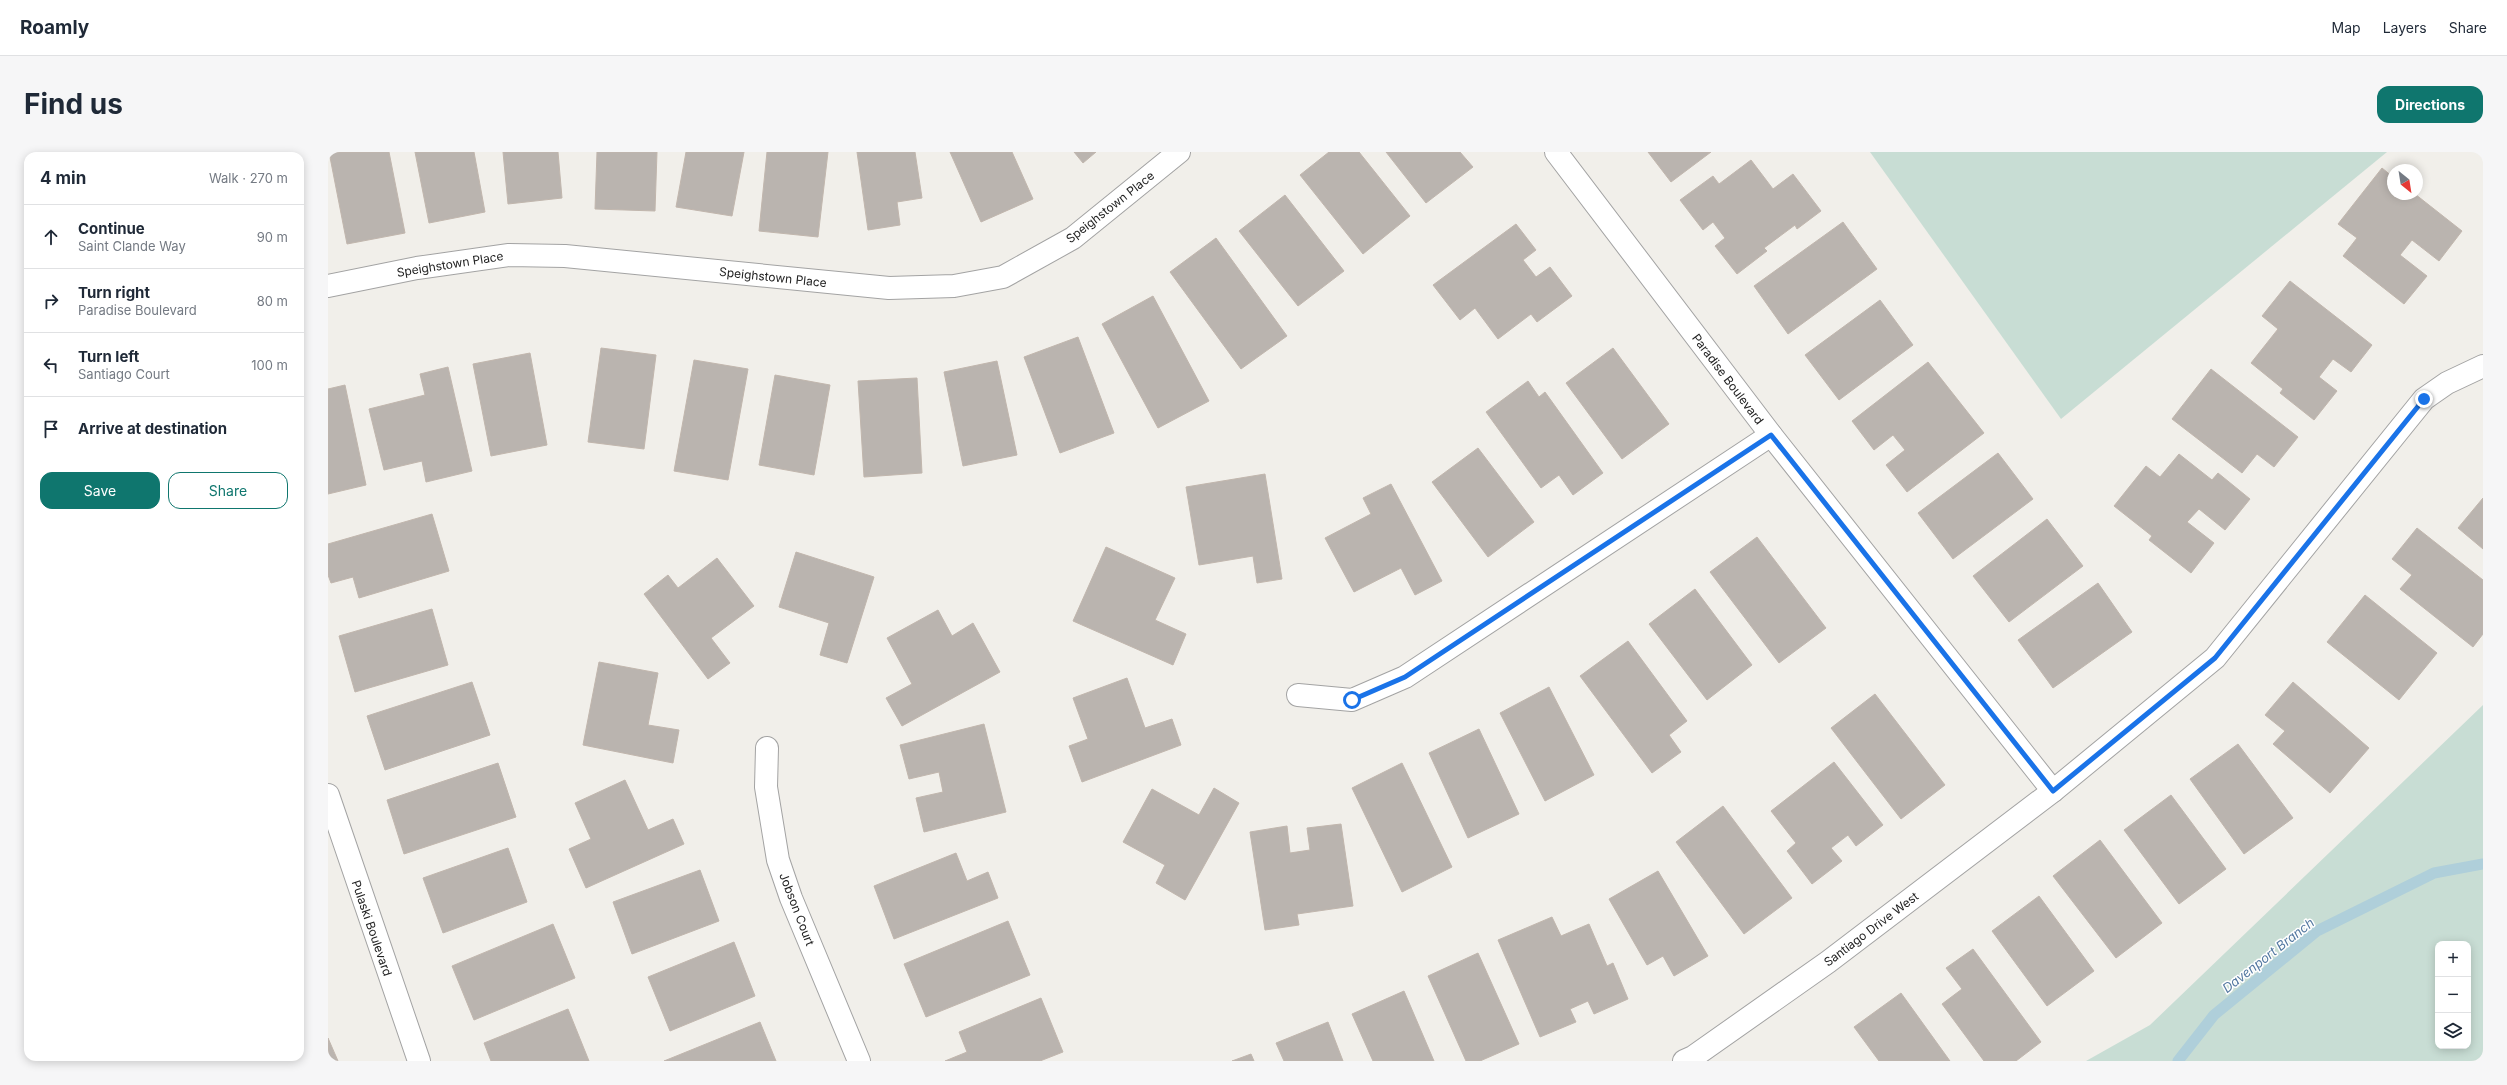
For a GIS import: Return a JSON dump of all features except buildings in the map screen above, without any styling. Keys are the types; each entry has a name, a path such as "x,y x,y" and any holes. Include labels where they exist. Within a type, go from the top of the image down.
{"street":[{"name":"Speighstown Place","path":"328,286 417,268 509,254 565,256 888,288 954,286 1003,277 1073,238 1179,152"},
{"name":"Paradise Boulevard","path":"1556,152 1771,435 2053,791"},
{"name":"Santiago Drive West","path":"1684,1061 1693,1057 1828,962 2053,791 2215,658 2424,399 2447,383 2483,366"},
{"path":"1298,695 1352,700 1405,677 1771,435"},
{"name":"Jobson Court","path":"767,748 766,787 778,860 791,898 860,1061"},
{"name":"Pulaski Boulevard","path":"328,794 419,1061"}],"green space":[{"path":"1870,152 2387,152 2061,419"},
{"path":"2483,705 2483,1061 2086,1061 2150,1025"}],"waterway":[{"name":"Davenport Branch","path":"2178,1061 2214,1015 2317,931 2434,873 2483,864"}],"route":[{"path":"1352,700 1405,677 1771,435 2053,791 2215,658 2424,399"}]}
